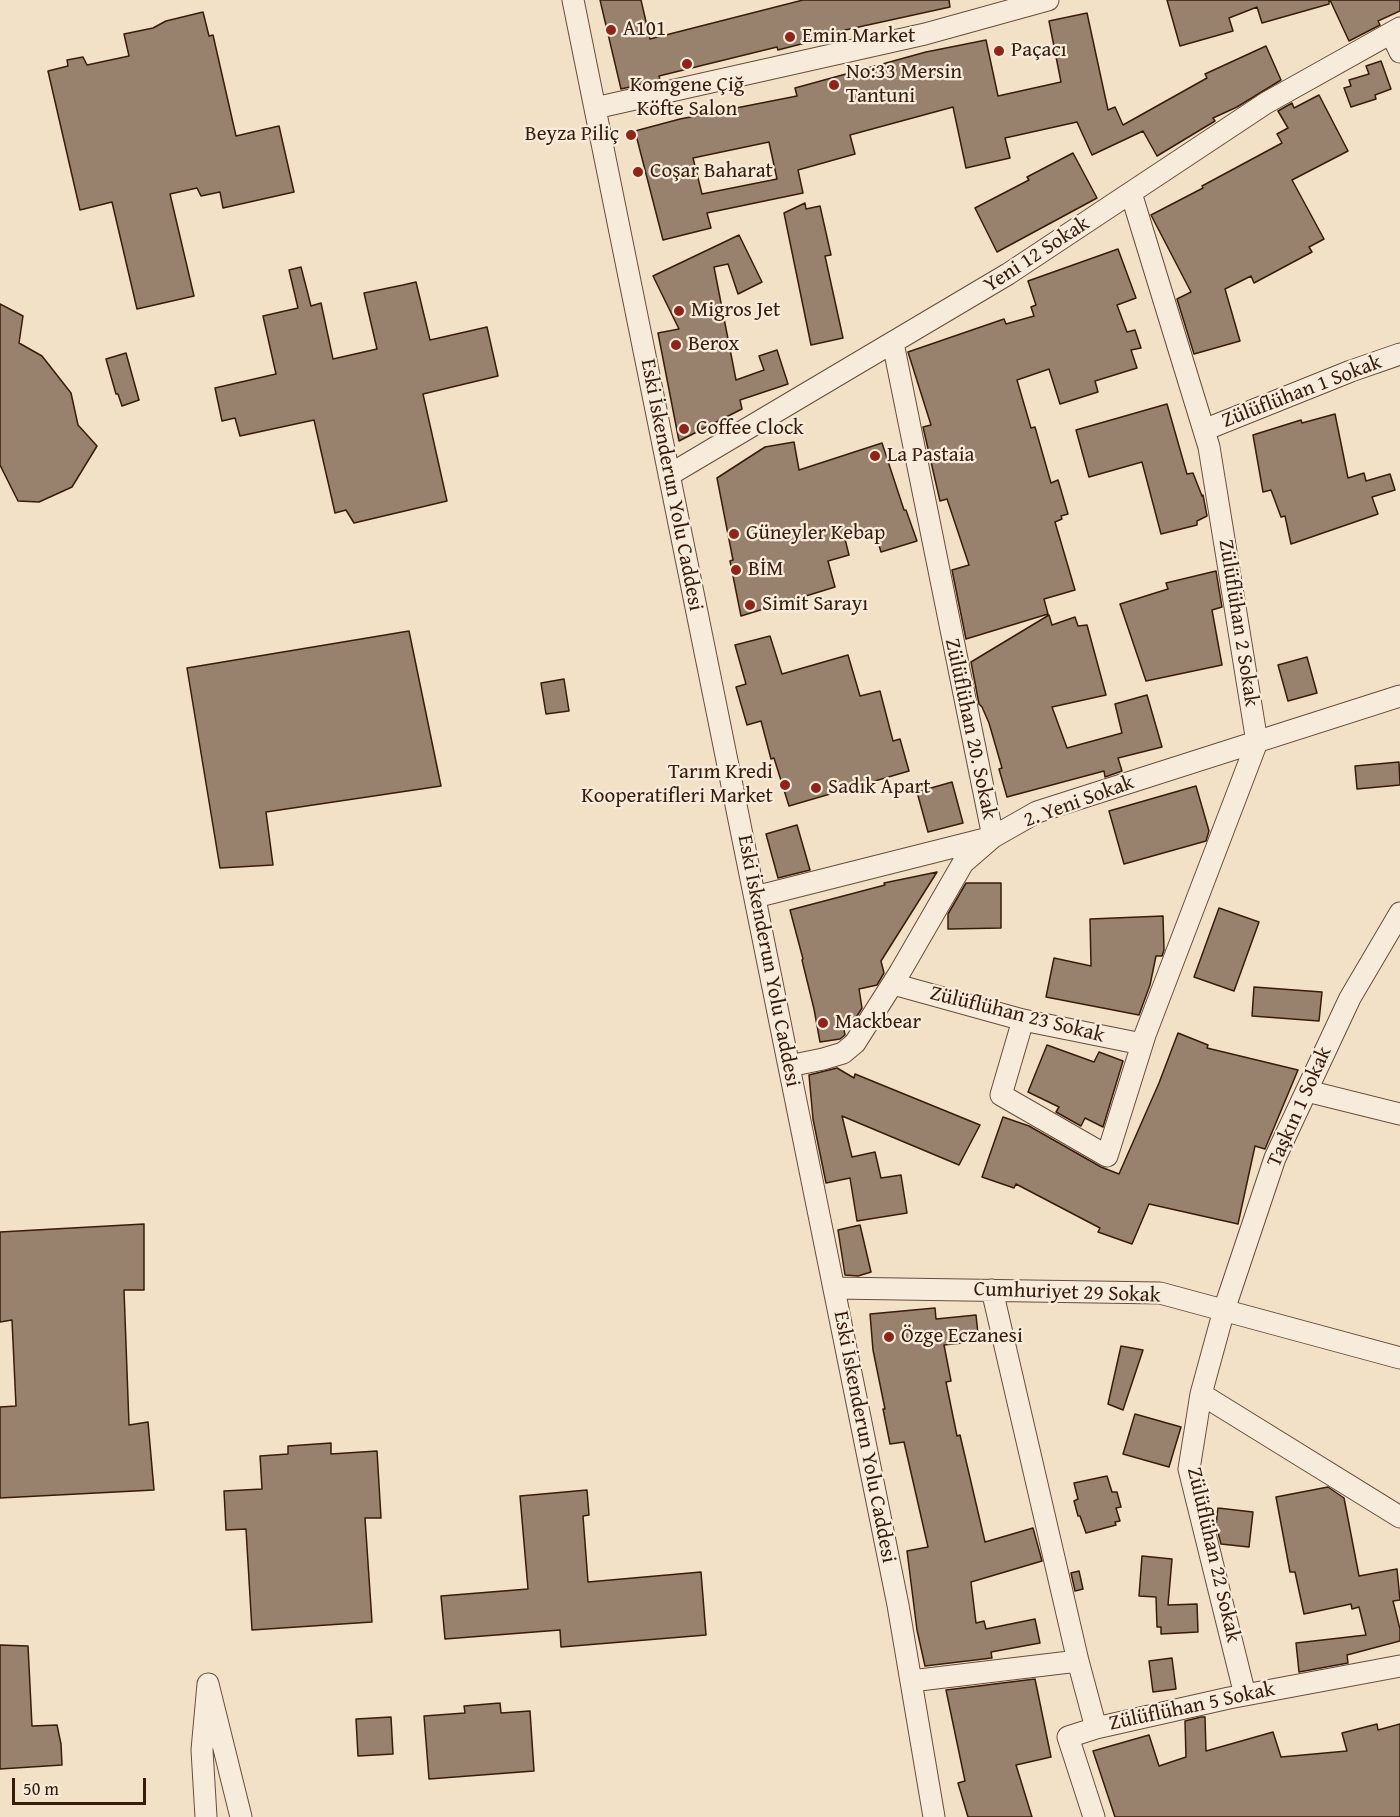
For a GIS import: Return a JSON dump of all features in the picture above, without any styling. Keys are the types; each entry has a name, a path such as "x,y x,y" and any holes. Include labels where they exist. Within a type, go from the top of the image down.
{"street":[{"name":"Eski İskenderun Yolu Caddesi","path":"573,0 898,1605 934,1817"},
{"path":"595,108 925,34 1048,0"},
{"name":"Yeni 12 Sokak","path":"669,475 1008,274 1266,103 1397,38"},
{"name":"Zülüflühan 2 Sokak","path":"1131,193 1209,447 1257,742"},
{"name":"Zülüflühan 20. Sokak","path":"789,1066 843,1053 855,1043 893,984 963,863 993,837 893,343"},
{"name":"Zülüflühan 1 Sokak","path":"1204,430 1351,371 1400,354"},
{"name":"2. Yeni Sokak","path":"754,897 993,837 1038,812 1400,696"},
{"path":"1023,1020 1001,1095 1107,1156 1142,1044 1257,742"},
{"name":"Taşkın 1 Sokak","path":"1224,1310 1275,1158 1350,998 1400,913"},
{"name":"Zülüflühan 23 Sokak","path":"893,984 1023,1020 1142,1044"},
{"path":"1307,1091 1400,1114"},
{"name":"Cumhuriyet 29 Sokak","path":"834,1288 1160,1293 1400,1358"},
{"path":"992,1290 1078,1661 1096,1728"},
{"name":"Zülüflühan 22 Sokak","path":"1224,1310 1201,1394 1189,1469 1245,1695"},
{"path":"1201,1394 1400,1517"},
{"path":"911,1681 1078,1661"},
{"name":"Zülüflühan 5 Sokak","path":"1094,1817 1068,1737 1096,1728 1245,1695 1400,1666"},
{"path":"206,1817 202,1750 208,1684 241,1817"}],"building":[{"path":"600,0 641,0 650,39 803,0 949,0 950,7 804,39 805,43 778,50 777,47 659,76 660,80 621,89"},
{"path":"1167,0 1329,0 1329,4 1262,23 1257,7 1229,18 1233,31 1180,46"},
{"path":"1330,0 1400,0 1400,11 1378,21 1380,25 1349,41"},
{"path":"203,12 209,36 213,35 236,136 279,126 294,192 223,208 220,192 201,196 197,188 170,194 194,296 137,309 112,202 80,210 48,71 68,66 67,60 83,57 87,65 129,56 124,34 153,28 166,21"},
{"path":"1087,13 1108,110 1115,107 1123,125 1207,78 1205,74 1266,46 1281,80 1237,107 1213,118 1215,121 1157,156 1143,131 1092,155 1077,122 1005,138 1010,158 966,168 953,107 850,135 855,154 798,170 803,193 707,213 711,228 663,240 635,131 680,119 797,96 795,88 926,52 986,40 998,96 1061,82 1049,21","holes":["769,142 777,179 702,194 693,158"]},
{"path":"1381,61 1391,89 1375,95 1376,99 1351,107 1344,88 1351,86 1349,80 1369,74 1366,66"},
{"path":"1319,95 1348,151 1292,180 1324,239 1309,247 1312,252 1254,283 1251,276 1225,289 1240,341 1194,354 1177,299 1191,292 1151,215 1282,143 1277,134 1288,128 1278,111 1292,103 1294,108"},
{"path":"1073,153 1097,198 997,252 975,208 1029,180 1027,177"},
{"path":"805,203 806,209 820,206 831,255 825,256 843,338 811,345 784,213"},
{"path":"739,235 762,282 738,294 728,264 714,267 736,380 764,370 759,356 777,350 788,384 740,400 742,409 679,441 658,333 679,329 653,276"},
{"path":"1118,249 1136,298 1117,305 1127,332 1135,330 1141,348 1131,350 1137,368 1095,381 1098,392 1060,404 1049,369 1017,380 1031,428 1035,427 1051,483 1058,480 1068,514 1061,516 1062,519 1055,522 1075,590 1044,599 1048,614 966,639 952,570 969,565 947,499 940,501 923,427 931,425 908,352 1004,319 1006,324 1034,316 1031,307 1036,305 1028,281"},
{"path":"301,267 311,306 321,303 333,359 377,349 364,293 416,282 430,340 487,327 498,376 423,394 447,501 354,523 346,510 335,513 314,420 240,436 235,418 222,421 215,388 276,374 263,316 298,308 289,270"},
{"path":"0,304 23,316 19,343 42,356 71,393 78,425 97,446 72,487 39,502 18,501 0,465"},
{"path":"126,353 139,400 122,406 116,394 106,359"},
{"path":"1167,404 1187,474 1193,473 1203,495 1207,516 1197,521 1197,525 1161,534 1142,462 1089,477 1076,430"},
{"path":"1335,414 1348,478 1364,473 1366,481 1390,474 1395,490 1372,497 1378,514 1291,544 1285,516 1281,517 1271,490 1263,492 1253,435 1301,420 1302,423"},
{"path":"794,442 799,470 882,443 904,510 906,510 917,541 881,552 874,529 845,539 849,555 828,561 835,587 741,616 717,478 765,447"},
{"path":"1216,571 1222,607 1212,610 1222,665 1146,681 1120,604 1168,589 1166,583"},
{"path":"1049,615 1052,625 1075,617 1078,626 1087,625 1106,695 1052,707 1067,748 1122,733 1115,704 1147,695 1162,747 1118,758 1122,771 1105,777 1104,771 1007,797 999,769 1002,768 989,723 979,704 971,662"},
{"path":"409,631 441,786 266,812 273,865 220,868 187,668"},
{"path":"770,636 782,674 848,655 860,696 880,691 893,741 900,739 909,771 789,806 774,758 771,759 761,721 747,725 736,687 746,684 735,645"},
{"path":"1307,657 1317,693 1288,701 1278,665"},
{"path":"564,679 569,711 546,714 541,683"},
{"path":"1399,762 1400,785 1357,789 1355,766"},
{"path":"952,782 963,823 928,832 917,792"},
{"path":"1196,786 1209,831 1206,841 1124,864 1109,811"},
{"path":"797,825 810,870 778,878 766,834"},
{"path":"937,872 881,961 884,973 877,985 859,989 862,1008 852,1024 843,1025 845,1035 840,1039 820,1042 803,959 790,910 885,885 884,883"},
{"path":"966,883 1001,883 1001,928 948,929 948,914"},
{"path":"1219,908 1259,922 1234,991 1194,977"},
{"path":"1163,916 1164,950 1162,956 1156,956 1150,985 1139,1015 1046,997 1054,958 1091,966 1090,919"},
{"path":"1254,987 1322,992 1319,1021 1252,1016"},
{"path":"1178,1033 1208,1045 1207,1048 1298,1070 1265,1149 1255,1146 1238,1224 1149,1204 1132,1244 1098,1232 1100,1228 1016,1184 1014,1188 982,1177 1003,1117 1029,1126 1101,1167 1119,1174"},
{"path":"1047,1045 1094,1062 1099,1052 1123,1061 1103,1127 1085,1118 1081,1126 1056,1112 1059,1107 1028,1092"},
{"path":"837,1068 854,1078 855,1074 980,1125 959,1165 842,1116 852,1157 875,1152 881,1178 901,1175 907,1213 857,1221 850,1178 826,1183 813,1119 809,1075"},
{"path":"144,1224 144,1290 124,1290 129,1425 148,1422 154,1490 0,1498 0,1407 16,1406 12,1320 0,1322 0,1232"},
{"path":"860,1225 871,1272 858,1276 845,1275 838,1230"},
{"path":"935,1308 936,1319 976,1315 978,1334 961,1336 962,1343 944,1345 951,1381 946,1382 957,1436 960,1435 985,1542 1033,1528 1042,1561 971,1582 976,1623 984,1621 986,1629 1035,1619 1040,1643 991,1652 992,1658 925,1666 917,1630 907,1551 928,1547 904,1442 890,1444 873,1350 870,1314"},
{"path":"1121,1346 1143,1350 1123,1410 1108,1404"},
{"path":"1135,1414 1181,1427 1169,1467 1123,1454"},
{"path":"331,1443 331,1454 377,1451 381,1518 365,1518 372,1622 252,1630 246,1529 226,1530 224,1491 262,1489 260,1456 288,1454 288,1446"},
{"path":"1107,1476 1112,1492 1117,1492 1121,1507 1116,1508 1120,1521 1115,1522 1116,1525 1086,1533 1074,1501 1078,1499 1074,1483"},
{"path":"1328,1487 1344,1498 1359,1576 1397,1569 1400,1600 1393,1601 1400,1629 1400,1641 1347,1655 1348,1663 1299,1672 1296,1643 1366,1635 1359,1607 1352,1609 1351,1604 1304,1614 1295,1572 1290,1572 1276,1497"},
{"path":"587,1490 589,1515 583,1516 588,1582 701,1572 706,1635 561,1647 560,1630 445,1639 441,1596 528,1589 520,1496"},
{"path":"1218,1508 1253,1512 1249,1547 1221,1544 1216,1525"},
{"path":"1142,1556 1172,1559 1168,1605 1197,1604 1198,1632 1161,1634 1161,1627 1157,1627 1156,1597 1139,1596"},
{"path":"1079,1571 1083,1589 1075,1591 1071,1573"},
{"path":"0,1645 28,1646 32,1726 57,1725 62,1765 0,1769"},
{"path":"1172,1658 1176,1689 1153,1692 1149,1661"},
{"path":"1035,1679 1051,1757 1016,1765 1032,1817 968,1817 958,1783 965,1781 946,1690"},
{"path":"500,1703 501,1713 530,1711 534,1771 429,1779 424,1716 465,1713 464,1706"},
{"path":"391,1717 393,1754 358,1756 356,1719"},
{"path":"1205,1717 1206,1751 1273,1732 1281,1757 1347,1751 1342,1733 1377,1724 1378,1730 1400,1724 1400,1817 1115,1817 1093,1751 1149,1735 1159,1766 1186,1757 1185,1721"}],"place":[{"name":"A101","path":"611,30"},
{"name":"Emin Market","path":"790,37"},
{"name":"Paçacı","path":"999,51"},
{"name":"Komgene Çiğ Köfte Salon","path":"687,64"},
{"name":"No:33 Mersin Tantuni","path":"834,85"},
{"name":"Beyza Piliç","path":"631,135"},
{"name":"Coşar Baharat","path":"638,172"},
{"name":"Migros Jet","path":"679,311"},
{"name":"Berox","path":"676,345"},
{"name":"Coffee Clock","path":"684,429"},
{"name":"La Pastaia","path":"875,456"},
{"name":"Güneyler Kebap","path":"734,534"},
{"name":"BİM","path":"736,570"},
{"name":"Simit Sarayı","path":"750,605"},
{"name":"Tarım Kredi Kooperatifleri Market","path":"785,785"},
{"name":"Sadık Apart","path":"816,788"},
{"name":"Mackbear","path":"823,1023"},
{"name":"Özge Eczanesi","path":"889,1337"}]}
